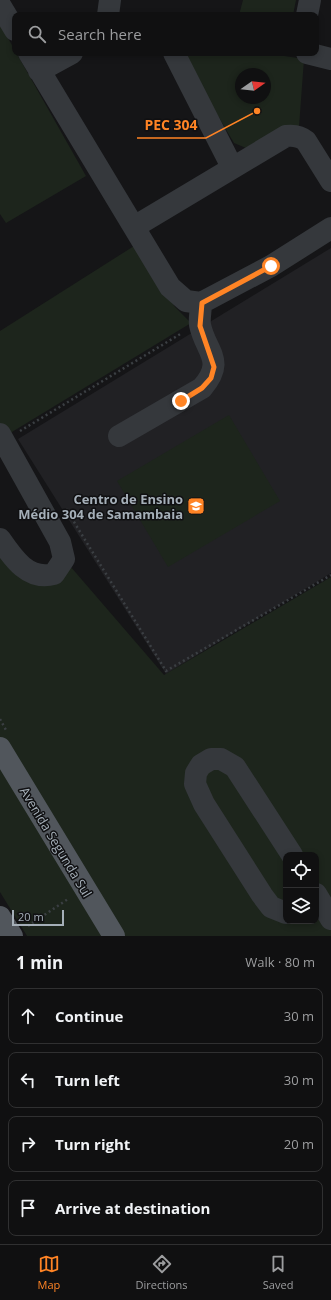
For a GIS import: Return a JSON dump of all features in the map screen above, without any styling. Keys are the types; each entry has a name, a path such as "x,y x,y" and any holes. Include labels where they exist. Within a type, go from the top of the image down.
{"main road":[{"name":"Avenida Segunda Sul","path":"3,756 114,936"},
{"path":"0,917 12,936"}],"street":[{"path":"108,12 110,0"},
{"path":"308,12 310,0"},
{"path":"0,5 12,25"},
{"path":"59,56 34,62 170,287 201,313 214,367 211,378 202,388 119,436"},
{"path":"176,56 232,167"},
{"path":"319,56 331,59"},
{"path":"134,227 281,138 294,135 306,141 331,181"},
{"path":"201,313 331,228"},
{"path":"0,538 21,566 37,576 54,574 64,559 60,542 6,437"},
{"path":"283,912 271,907 262,895 204,804 195,784 196,773 201,765 211,759 221,759 235,767 290,852"}],"path":[{"path":"6,437 201,313"},
{"path":"63,505 166,672 331,575"},
{"path":"12,936 84,888"}],"shaded area":[{"path":"243,0 296,0 294,12 240,12"},
{"path":"0,24 12,45 12,56 18,56 86,176 6,223 0,214"},
{"path":"183,56 284,56 304,59 299,127 287,125 246,148 234,143"},
{"path":"134,246 175,307 191,323 7,435 0,423 0,331"},
{"name":"Centro de Ensino Médio 304 de Samambaia","path":"331,248 331,573 166,674 18,439"},
{"path":"229,415 280,501 168,567 117,481"},
{"path":"0,539 30,573 64,559 164,675 331,577 331,936 114,936 0,748"},
{"path":"0,767 106,936 27,936 0,892"}],"place":[{"name":"PEC 304","path":"257,111"},
{"name":"Centro de Ensino Médio 304 de Samambaia","path":"196,506"}],"route":[{"path":"181,401 202,388 211,378 214,367 200,326 202,303 213,299 271,266"}]}
